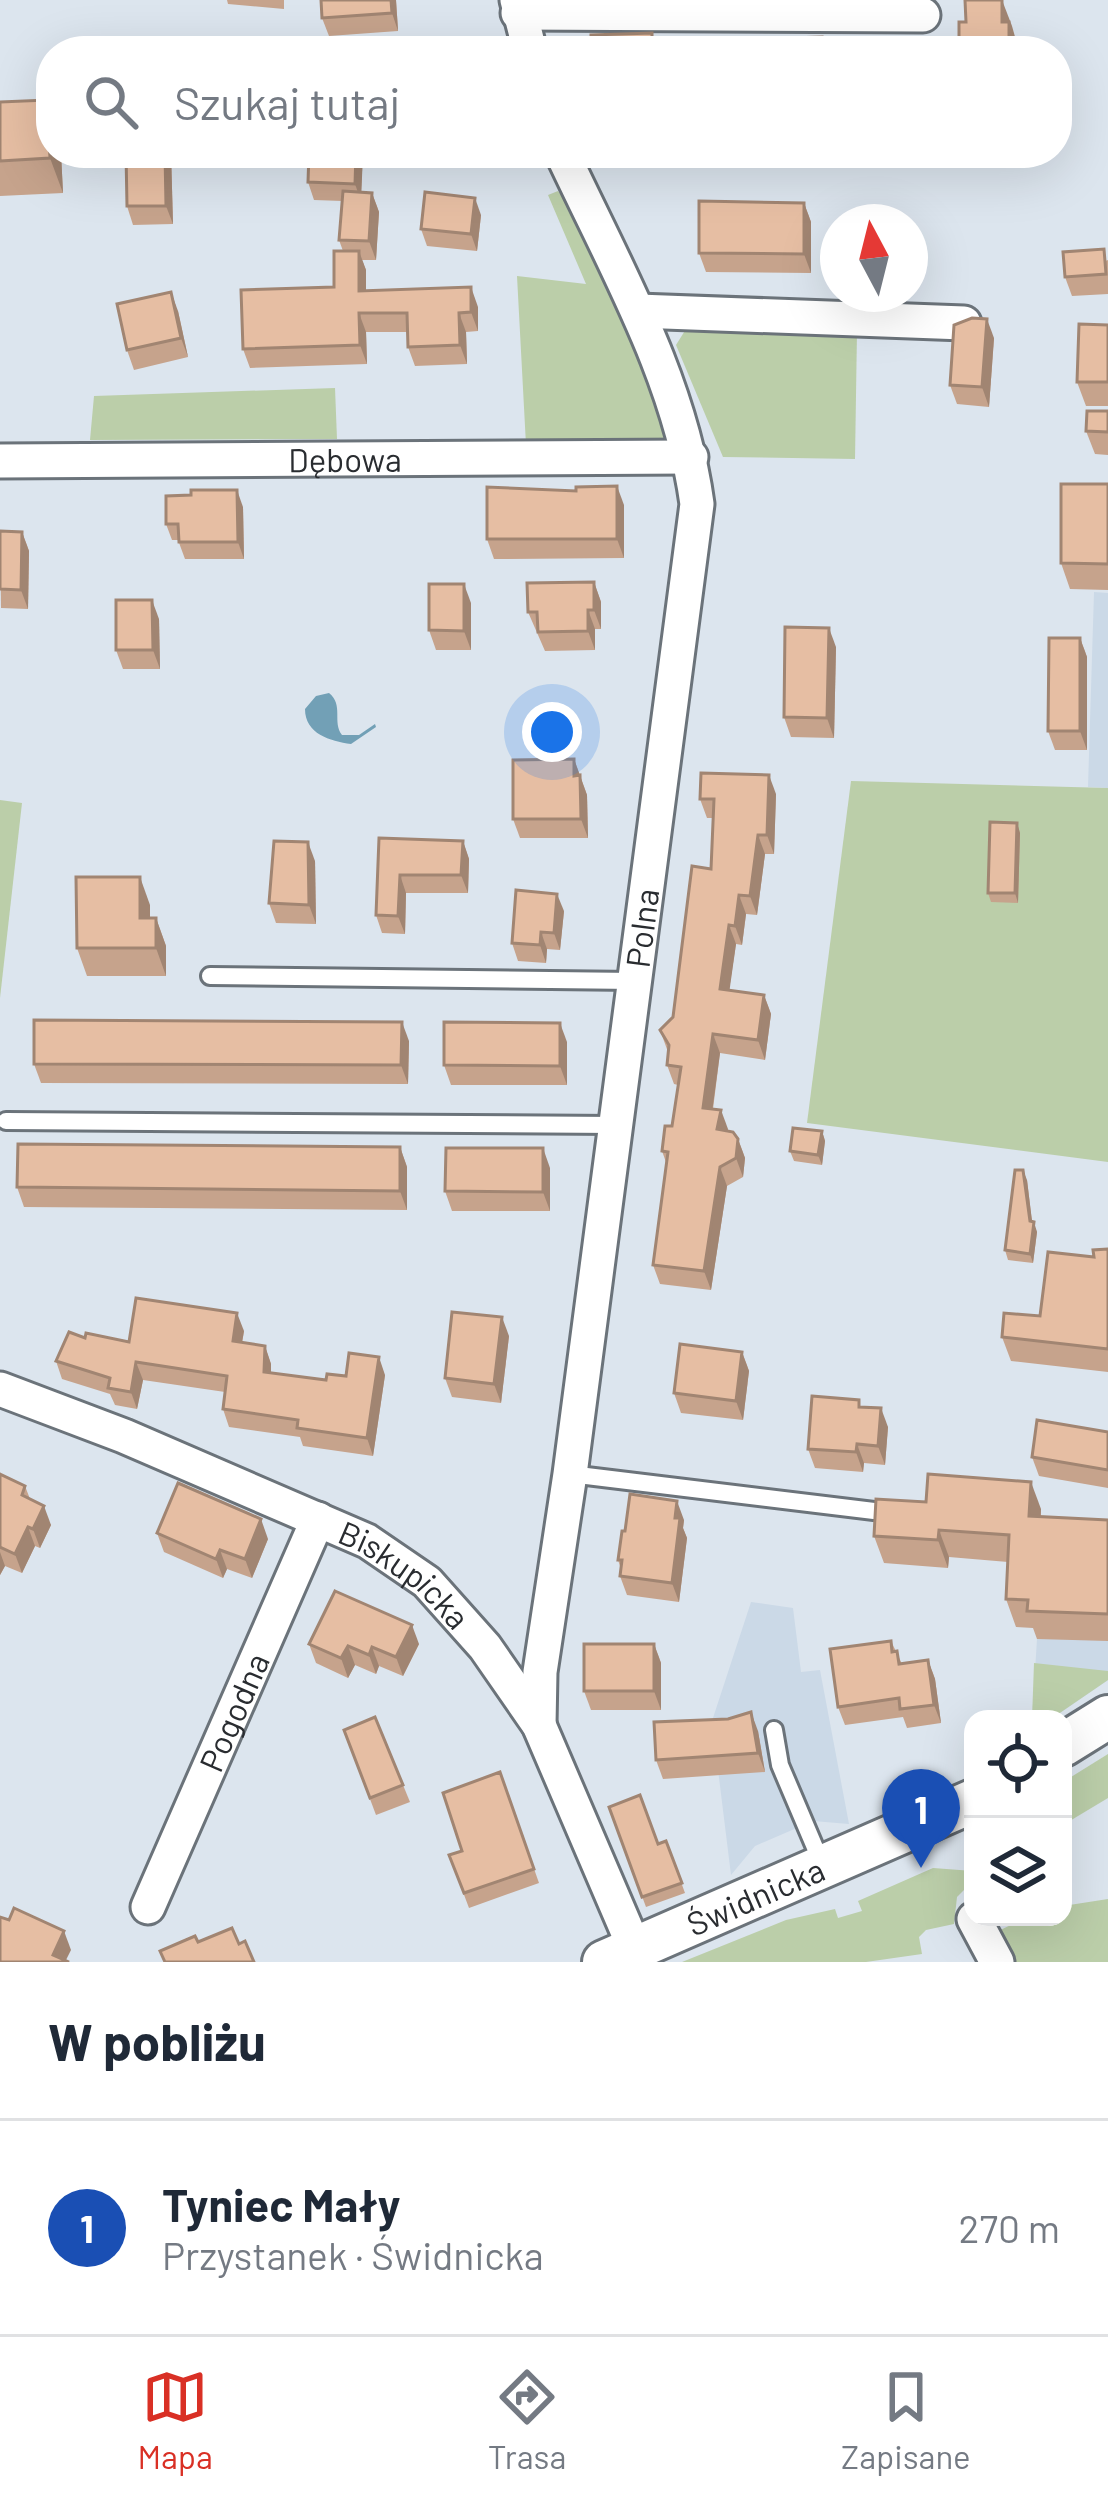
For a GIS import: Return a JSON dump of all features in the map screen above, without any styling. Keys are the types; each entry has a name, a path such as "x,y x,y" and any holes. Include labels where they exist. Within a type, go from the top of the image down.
{"street":[{"path":"526,36 517,7 923,15"},
{"name":"Polna","path":"539,1725 540,1672 571,1474 697,504 691,457 657,354 569,168"},
{"path":"638,311 964,323"},
{"name":"Dębowa","path":"0,461 691,457"},
{"name":"Biskupicka","path":"0,1389 124,1436 367,1541 427,1582 485,1647 539,1725 620,1955"},
{"name":"Pogodna","path":"148,1907 318,1519"},
{"path":"1072,1739 1108,1717"},
{"name":"Świdnicka","path":"620,1955 964,1805"},
{"path":"978,1926 997,1962"}],"lane":[{"path":"210,976 635,981"},
{"path":"6,1121 616,1125"},
{"path":"571,1474 874,1510"},
{"path":"774,1730 780,1765 823,1868"}],"shaded area":[{"path":"1094,592 1108,593 1108,788 1088,787"},
{"path":"1108,1543 1108,1680 1064,1710 1033,1710 1037,1639"},
{"path":"751,1602 793,1608 801,1672 820,1670 849,1824 813,1821 755,1846 731,1875 712,1721"}],"green space":[{"path":"558,191 625,320 668,443 526,445 517,276 586,284 548,195"},
{"path":"686,329 857,331 855,459 723,457 676,345"},
{"path":"335,388 337,439 90,440 94,396"},
{"path":"851,781 1108,788 1108,1162 807,1123"},
{"path":"0,800 22,803 0,998"},
{"path":"1034,1663 1108,1671 1108,1680 1064,1710 1032,1710"},
{"path":"1108,1754 1108,1798 1072,1820 1072,1818 1072,1776"},
{"path":"933,1868 964,1870 964,1890 957,1897 954,1924 926,1930 919,1937 922,1954 866,1962 682,1962 786,1920 835,1909 838,1918 862,1911 858,1901"},
{"path":"1108,1899 1108,1962 1007,1962 990,1935 1008,1926 1072,1926 1072,1905"}],"water":[{"path":"329,693 336,703 342,735 359,735 376,727 351,744 320,735 309,725 305,709 316,696"}],"building":[{"path":"321,0 391,0 392,13 322,18"},
{"path":"965,0 1002,0 1002,22 1009,22 1009,36 959,36 959,22 966,22"},
{"path":"652,33 652,36 591,35"},
{"path":"36,100 36,159 0,161 0,102"},
{"path":"126,168 165,168 166,206 127,206"},
{"path":"308,168 356,168 355,184 308,182"},
{"path":"343,191 372,193 369,241 339,240"},
{"path":"425,192 475,198 471,234 421,229"},
{"path":"699,201 804,203 804,254 699,253"},
{"path":"1104,249 1106,274 1065,277 1063,252"},
{"path":"334,251 359,251 359,291 471,287 471,312 459,313 460,345 408,347 407,313 359,313 360,345 243,349 241,290 334,287"},
{"path":"171,292 181,338 127,350 117,304"},
{"path":"972,318 987,319 982,387 950,385 954,325"},
{"path":"1079,324 1108,325 1108,382 1077,382"},
{"path":"1087,411 1108,411 1108,432 1086,431"},
{"path":"1061,484 1108,484 1108,564 1061,563"},
{"path":"617,486 617,539 487,539 487,487 576,491 576,487"},
{"path":"191,490 237,490 238,542 179,542 178,524 166,524 166,496 191,495"},
{"path":"0,531 22,532 21,590 0,589"},
{"path":"594,582 588,631 538,632 537,612 528,612 527,583"},
{"path":"429,584 464,584 464,631 429,630"},
{"path":"116,600 152,600 153,650 116,650"},
{"path":"785,627 829,628 827,718 784,717"},
{"path":"1049,638 1080,638 1080,731 1048,731"},
{"path":"574,759 574,776 580,775 581,819 513,819 513,760"},
{"path":"701,773 769,775 767,835 758,835 750,896 739,895 735,926 729,925 720,989 764,995 758,1040 713,1034 703,1108 721,1110 717,1129 733,1132 738,1139 736,1158 720,1167 704,1271 653,1265 668,1152 662,1151 665,1126 672,1126 681,1067 667,1065 669,1045 660,1030 673,1017 692,866 711,869 714,799 700,799"},
{"path":"990,822 1017,823 1015,893 988,893"},
{"path":"379,838 463,841 461,875 400,875 398,916 376,915"},
{"path":"274,841 308,842 309,905 269,903"},
{"path":"76,877 140,877 140,918 156,918 156,948 77,948"},
{"path":"516,890 557,894 554,933 541,932 540,945 512,943"},
{"path":"34,1020 402,1022 401,1065 34,1064"},
{"path":"444,1022 560,1023 560,1066 444,1065"},
{"path":"793,1128 822,1131 818,1155 790,1151"},
{"path":"18,1144 400,1147 400,1191 17,1187"},
{"path":"446,1148 543,1148 543,1192 445,1191"},
{"path":"1015,1170 1023,1170 1030,1221 1034,1222 1030,1254 1005,1250"},
{"path":"1108,1249 1108,1349 1002,1337 1004,1313 1040,1316 1048,1252 1094,1257 1093,1250"},
{"path":"136,1298 237,1313 233,1341 265,1346 264,1372 326,1380 327,1374 346,1376 349,1353 379,1357 367,1438 297,1428 298,1420 223,1409 227,1376 136,1362 131,1392 108,1388 110,1378 56,1361 69,1332 129,1342"},
{"path":"452,1312 502,1317 494,1384 445,1378"},
{"path":"680,1344 742,1352 736,1401 674,1393"},
{"path":"812,1396 859,1400 859,1407 881,1408 878,1446 857,1444 856,1452 808,1449"},
{"path":"1037,1420 1108,1432 1108,1470 1032,1457"},
{"path":"0,1474 25,1486 22,1495 44,1506 15,1554 0,1547"},
{"path":"928,1474 1031,1482 1029,1516 1108,1520 1108,1614 1027,1611 1028,1600 1006,1599 1009,1535 939,1530 938,1540 874,1536 876,1499 926,1502"},
{"path":"178,1483 261,1519 245,1559 220,1550 216,1559 157,1533"},
{"path":"630,1494 677,1501 675,1518 680,1518 672,1583 620,1576 622,1560 618,1560"},
{"path":"335,1591 412,1625 396,1657 372,1647 369,1655 348,1646 341,1658 309,1644"},
{"path":"891,1641 899,1664 928,1660 934,1705 900,1709 899,1698 838,1707 830,1649"},
{"path":"584,1644 654,1644 654,1691 584,1691"},
{"path":"751,1712 758,1753 656,1760 654,1722 728,1719"},
{"path":"375,1717 403,1785 370,1798 344,1730"},
{"path":"500,1772 534,1869 464,1893 449,1855 462,1851 443,1793"},
{"path":"640,1795 658,1844 666,1841 682,1883 642,1897 609,1807"},
{"path":"14,1908 64,1931 53,1955 69,1962 0,1962 0,1917 9,1920"},
{"path":"232,1928 239,1944 245,1941 254,1962 165,1962 160,1951 195,1936 198,1942"}],"place":[{"name":"Tyniec Mały","path":"921,1868"}]}
